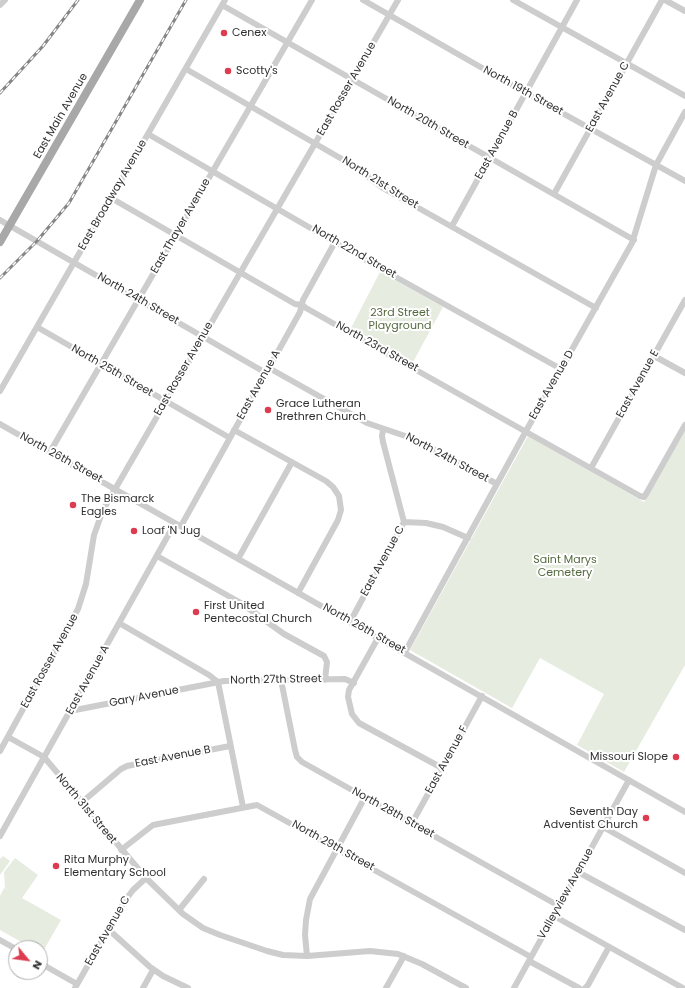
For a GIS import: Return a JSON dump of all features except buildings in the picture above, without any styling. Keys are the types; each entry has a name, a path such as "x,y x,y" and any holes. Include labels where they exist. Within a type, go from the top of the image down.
{"main road":[{"name":"East Main Avenue","path":"0,242 140,0"}],"street":[{"path":"0,6 5,0"},
{"name":"East Thayer Avenue","path":"50,452 312,0"},
{"name":"North 19th Street","path":"363,0 685,181"},
{"name":"East Rosser Avenue","path":"0,751 78,610 85,591 92,543 96,528 114,489 398,0"},
{"path":"513,0 685,96"},
{"name":"East Avenue B","path":"452,226 577,0"},
{"path":"664,0 685,11"},
{"name":"East Avenue C","path":"554,194 664,0"},
{"name":"North 20th Street","path":"224,2 288,42 634,240"},
{"name":"East Broadway Avenue","path":"0,391 224,2"},
{"name":"North 21st Street","path":"186,69 354,166 383,188 596,308"},
{"name":"East Avenue D","path":"404,652 634,240 656,165 685,112"},
{"name":"North 22nd Street","path":"148,134 335,242 561,369"},
{"name":"North 23rd Street","path":"111,198 295,304 302,305 640,496 644,497 685,425"},
{"name":"North 24th Street","path":"0,220 203,337 267,371 367,423 383,430 398,433 414,439 497,484"},
{"name":"East Avenue A","path":"0,836 157,556 230,438 300,312 302,305 335,242"},
{"name":"East Avenue E","path":"591,468 685,300"},
{"name":"North 25th Street","path":"37,328 230,438"},
{"path":"654,356 685,373"},
{"name":"North 26th Street","path":"0,424 685,812"},
{"path":"234,430 330,484 339,496 341,510 338,520 298,593"},
{"name":"East Avenue C","path":"350,622 404,522 383,442 383,430"},
{"path":"238,559 292,462"},
{"path":"404,522 426,523 443,527 468,538"},
{"path":"157,556 245,606 288,636 325,658 325,680"},
{"name":"North 27th Street","path":"119,623 209,675 218,682 345,679 354,683"},
{"path":"378,638 349,690 348,698 354,718 359,723 442,768"},
{"name":"North 28th Street","path":"281,680 295,750 297,757 305,764 560,906"},
{"path":"121,850 153,825 243,807 218,682"},
{"name":"Gary Avenue","path":"70,711 218,682"},
{"name":"East Avenue F","path":"412,823 482,696"},
{"name":"North 31st Street","path":"8,737 44,757 81,803 146,878 179,910 198,925 220,935 272,953 289,956 370,951 386,952 404,956 466,988"},
{"name":"East Avenue B","path":"81,803 121,769 127,766 230,746"},
{"name":"Valleyview Avenue","path":"514,988 629,780"},
{"path":"307,956 305,927 308,906 316,886 365,797"},
{"name":"North 29th Street","path":"243,807 253,805 261,807 579,988"},
{"path":"603,828 685,873"},
{"path":"578,872 685,930"},
{"name":"East Avenue C","path":"76,986 127,897 146,878"},
{"path":"179,910 204,879"},
{"path":"554,916 684,988"},
{"path":"108,929 153,970 188,988"},
{"path":"585,988 588,986 609,947"},
{"path":"386,988 404,956"},
{"path":"48,968 76,986"},
{"path":"144,988 153,970"}],"green space":[{"name":"23rd Street Playground","path":"380,272 443,307 413,362 351,328"},
{"name":"Saint Marys Cemetery","path":"685,431 685,665 624,772 577,745 604,694 540,658 512,708 410,650 528,436 644,502"},
{"path":"3,856 10,861 0,875 0,859"},
{"path":"15,858 38,875 22,898 61,920 48,943 48,940 18,940 0,930 0,896 4,888 8,890 5,888 4,872"}],"railway":[{"path":"0,93 43,46 78,0"},
{"path":"0,278 37,241 69,203 186,0"}],"place":[{"name":"Cenex","path":"224,33"},
{"name":"Scotty's","path":"228,71"},
{"name":"Grace Lutheran Brethren Church","path":"268,410"},
{"name":"The Bismarck Eagles","path":"73,505"},
{"name":"Loaf 'N Jug","path":"134,531"},
{"name":"First United Pentecostal Church","path":"196,612"},
{"name":"Missouri Slope","path":"676,757"},
{"name":"Seventh Day Adventist Church","path":"646,818"},
{"name":"Rita Murphy Elementary School","path":"56,866"}]}
